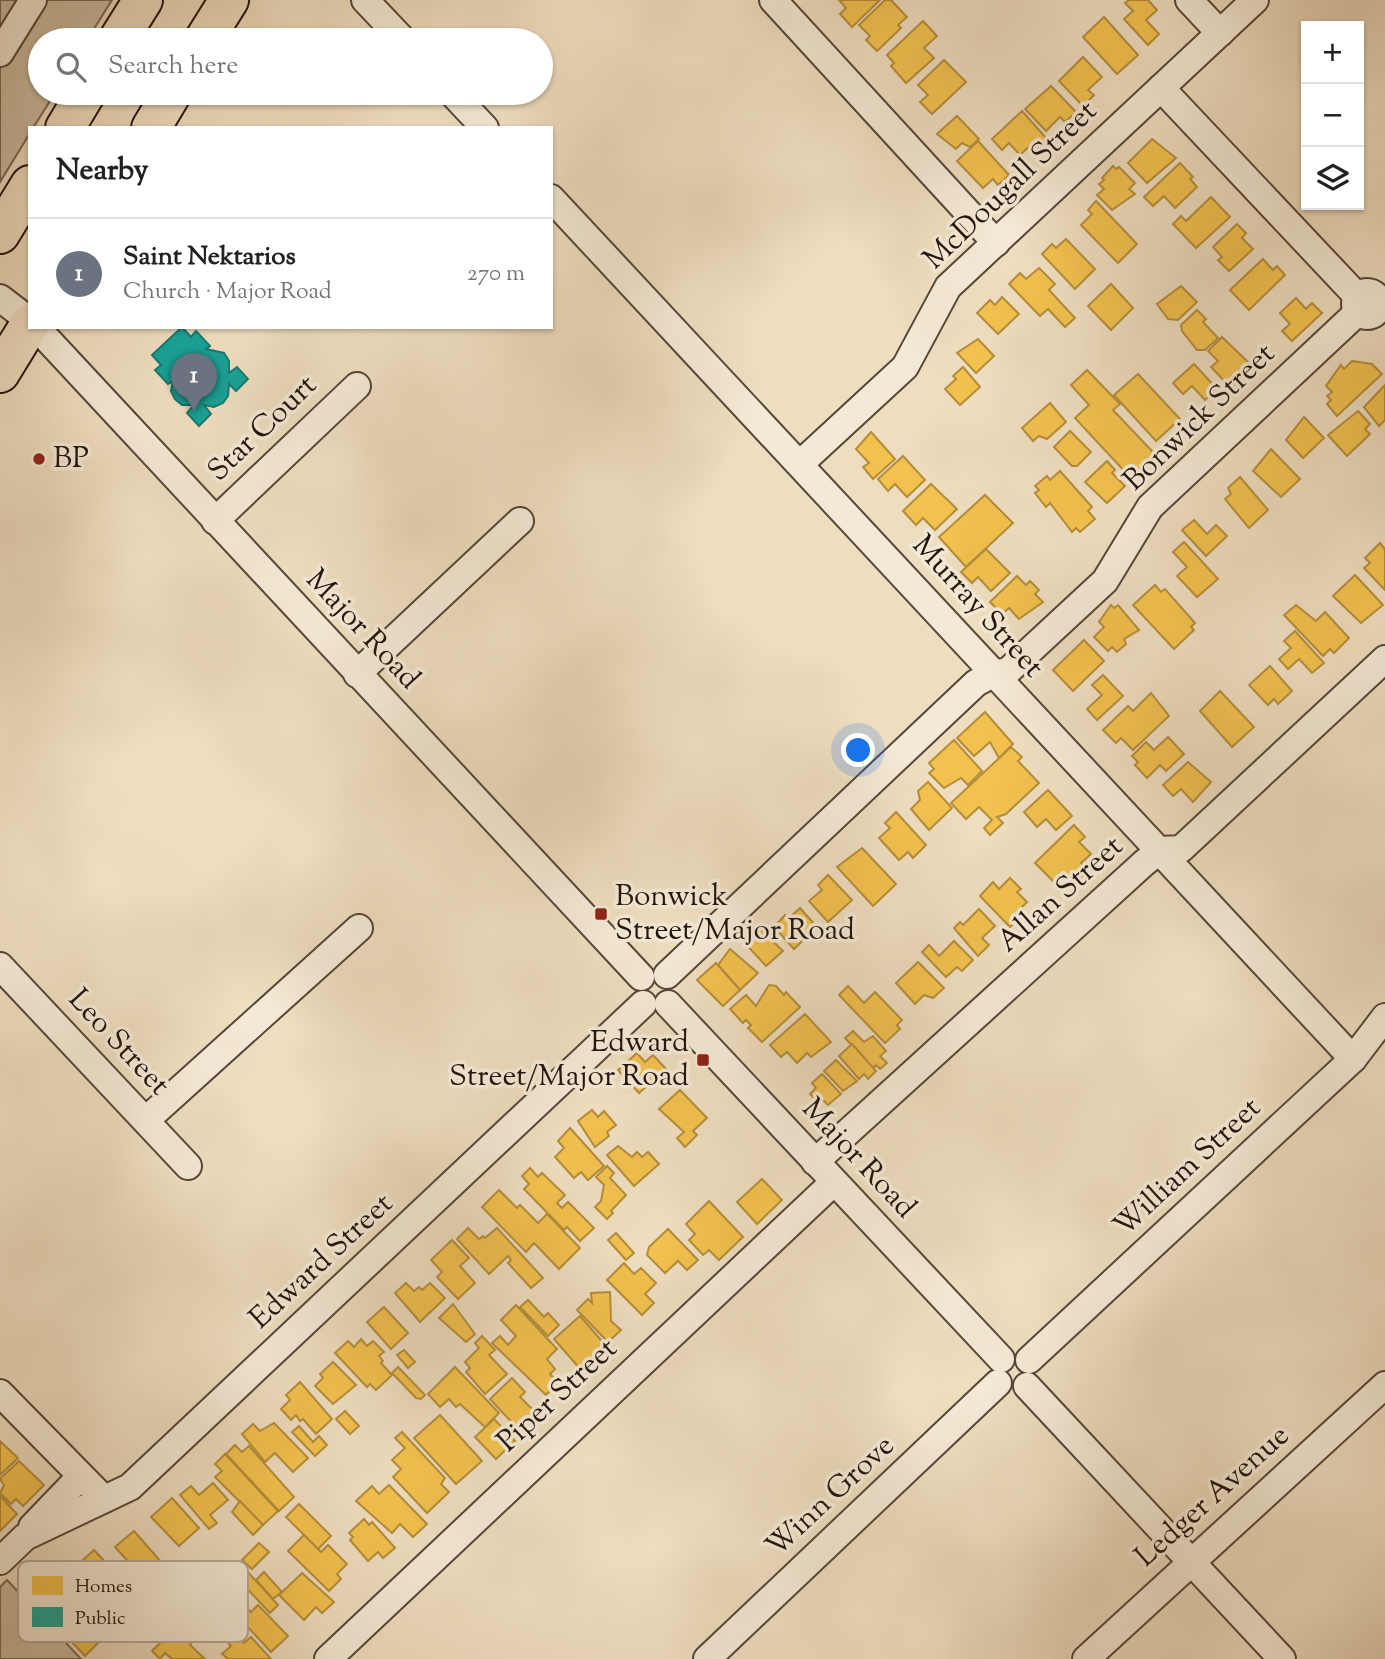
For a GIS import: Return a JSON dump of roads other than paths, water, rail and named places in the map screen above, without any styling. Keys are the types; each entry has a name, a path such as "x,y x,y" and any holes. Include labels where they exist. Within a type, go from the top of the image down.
{"highway":[{"path":"126,28 143,0"},
{"path":"212,28 229,0"},
{"path":"66,126 79,105"},
{"path":"151,126 164,105"},
{"path":"0,234 28,188"},
{"path":"0,373 28,326"}],"street":[{"path":"0,53 33,0"},
{"path":"365,0 392,28"},
{"path":"773,0 996,243"},
{"path":"1189,0 1220,33"},
{"name":"McDougall Street","path":"801,463 905,368 948,287 1255,0"},
{"path":"1161,88 1372,305"},
{"path":"463,105 483,126"},
{"name":"Murray Street","path":"553,200 801,463 993,674 1353,1059"},
{"path":"0,298 28,321"},
{"name":"Bonwick Street","path":"667,975 976,683 993,674 1007,671 1105,581 1150,507 1372,305"},
{"name":"Major Road","path":"38,329 641,977"},
{"name":"Star Court","path":"215,521 357,386"},
{"path":"357,674 520,521"},
{"name":"Allan Street","path":"816,1162 1160,850 1181,849 1385,659"},
{"path":"146,1120 359,928"},
{"name":"Leo Street","path":"0,966 188,1166"},
{"path":"651,971 667,975 674,989 656,1004 637,994 641,977 651,971"},
{"name":"Major Road","path":"656,1004 816,1162 1000,1371"},
{"name":"Edward Street","path":"25,1537 130,1487 656,1004"},
{"name":"William Street","path":"1028,1373 1353,1059 1385,1017"},
{"name":"Piper Street","path":"328,1659 834,1182"},
{"path":"1000,1371 1010,1391 1028,1373 1190,1562 1282,1659"},
{"name":"Winn Grove","path":"707,1659 1000,1371"},
{"name":"Ledger Avenue","path":"1086,1659 1190,1562 1210,1549 1385,1385"},
{"path":"0,1393 104,1499"},
{"name":"Edward Street","path":"0,1561 81,1476"}],"place":[{"name":"Saint Nektarios","path":"194,411"},
{"name":"BP","path":"39,459"},
{"name":"Bonwick Street/Major Road","path":"601,914"},
{"name":"Edward Street/Major Road","path":"703,1060"}]}
